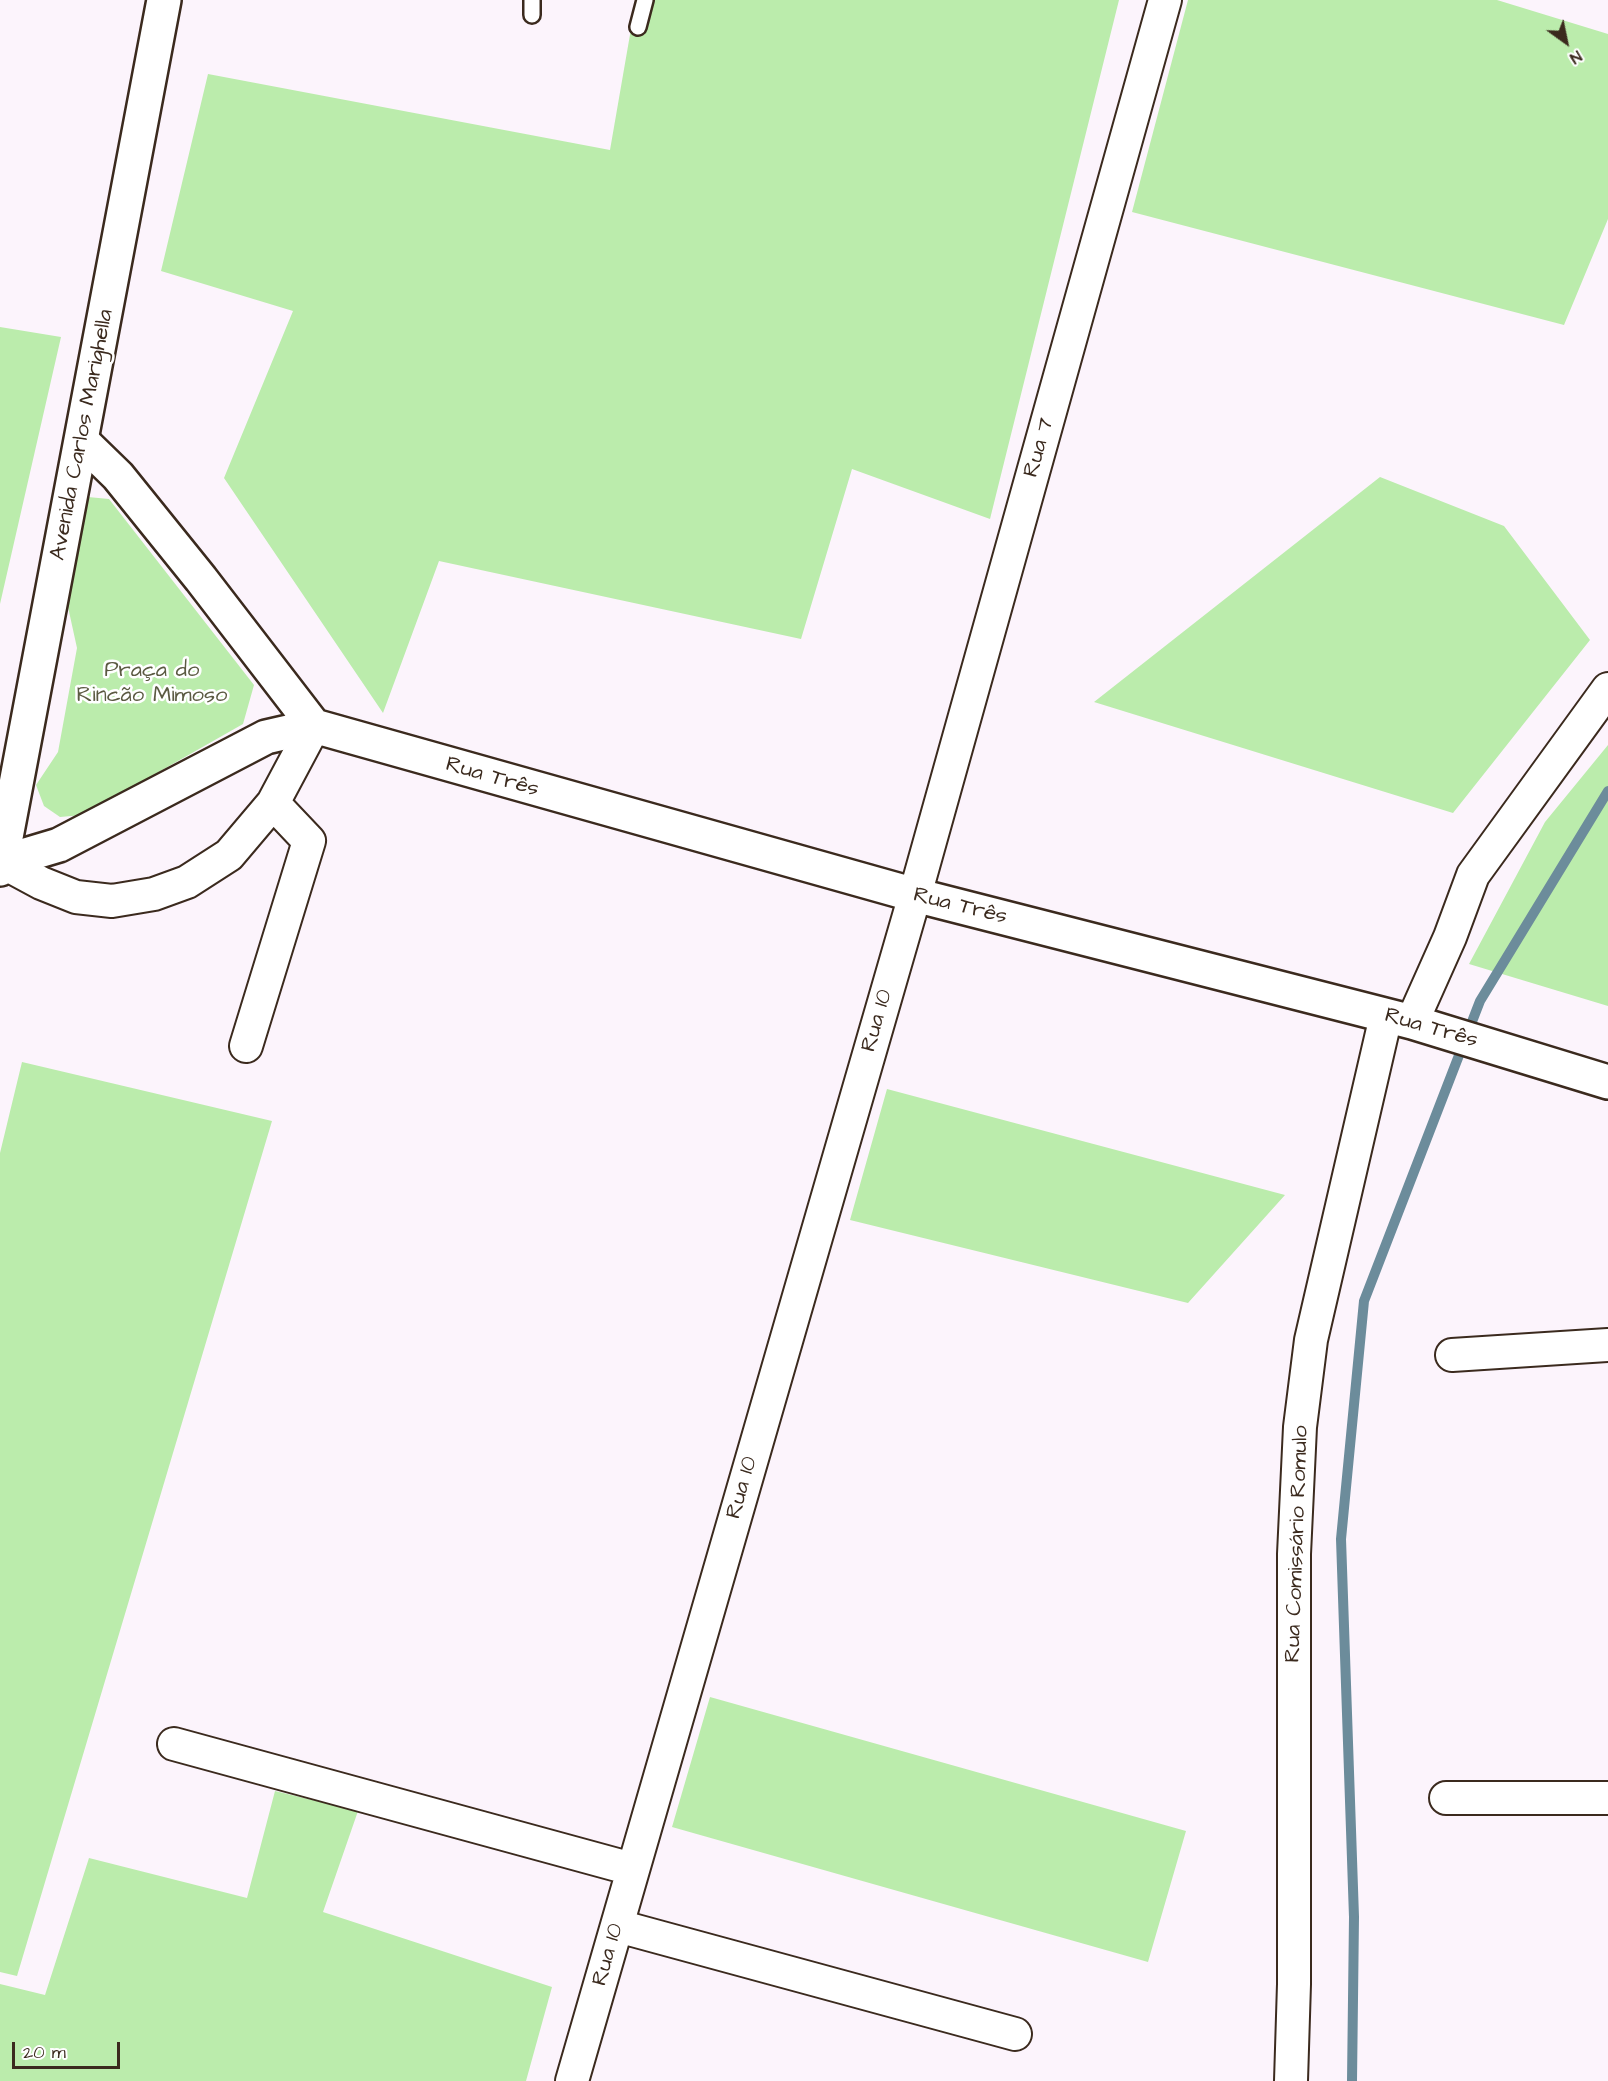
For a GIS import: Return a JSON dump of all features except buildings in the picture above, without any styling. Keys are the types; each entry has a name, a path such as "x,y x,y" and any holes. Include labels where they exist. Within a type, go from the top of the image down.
{"main road":[{"name":"Avenida Carlos Marighella","path":"1,865 164,0"},
{"path":"82,441 118,476 314,726"},
{"name":"Rua Três","path":"1,865 59,845 266,737 314,726 915,896 1399,1019 1608,1082"}],"street":[{"name":"Rua 7","path":"915,896 1165,0"},
{"name":"Rua Comissário Romulo","path":"1291,2081 1294,1984 1294,1554 1300,1427 1311,1340 1399,1019 1450,937 1473,875 1608,690"},
{"path":"1,865 76,897 112,901 154,894 187,882 229,855 273,803 314,726"},
{"path":"246,1046 309,841 273,803"},
{"name":"Rua 10","path":"572,2081 915,896"},
{"path":"1452,1355 1608,1345"},
{"path":"174,1744 632,1869"},
{"path":"1446,1798 1608,1798"},
{"path":"618,1926 1016,2034"}],"lane":[{"path":"638,27 645,0"}],"green space":[{"path":"636,0 1119,0 990,519 852,469 801,639 439,561 383,713 224,478 293,311 161,271 208,74 610,150"},
{"path":"1188,0 1497,0 1608,34 1608,219 1564,325 1132,212"},
{"path":"0,327 61,337 0,604"},
{"path":"1380,477 1504,526 1590,640 1453,813 1094,702"},
{"name":"Praça do Rincão Mimoso","path":"88,497 109,499 254,685 243,724 83,815 60,817 44,806 36,785 58,752 77,648 68,607"},
{"path":"1608,745 1608,1006 1469,964 1545,822"},
{"path":"22,1062 272,1121 17,1976 0,1972 0,1153"},
{"path":"887,1089 1285,1195 1188,1303 850,1220"},
{"path":"710,1697 1186,1831 1148,1962 672,1827"},
{"path":"275,1791 358,1811 323,1912 552,1987 526,2081 0,2081 0,1984 45,1995 89,1858 247,1898"}],"waterway":[{"path":"1352,2081 1354,1917 1341,1539 1364,1301 1480,1001 1608,791"}]}
